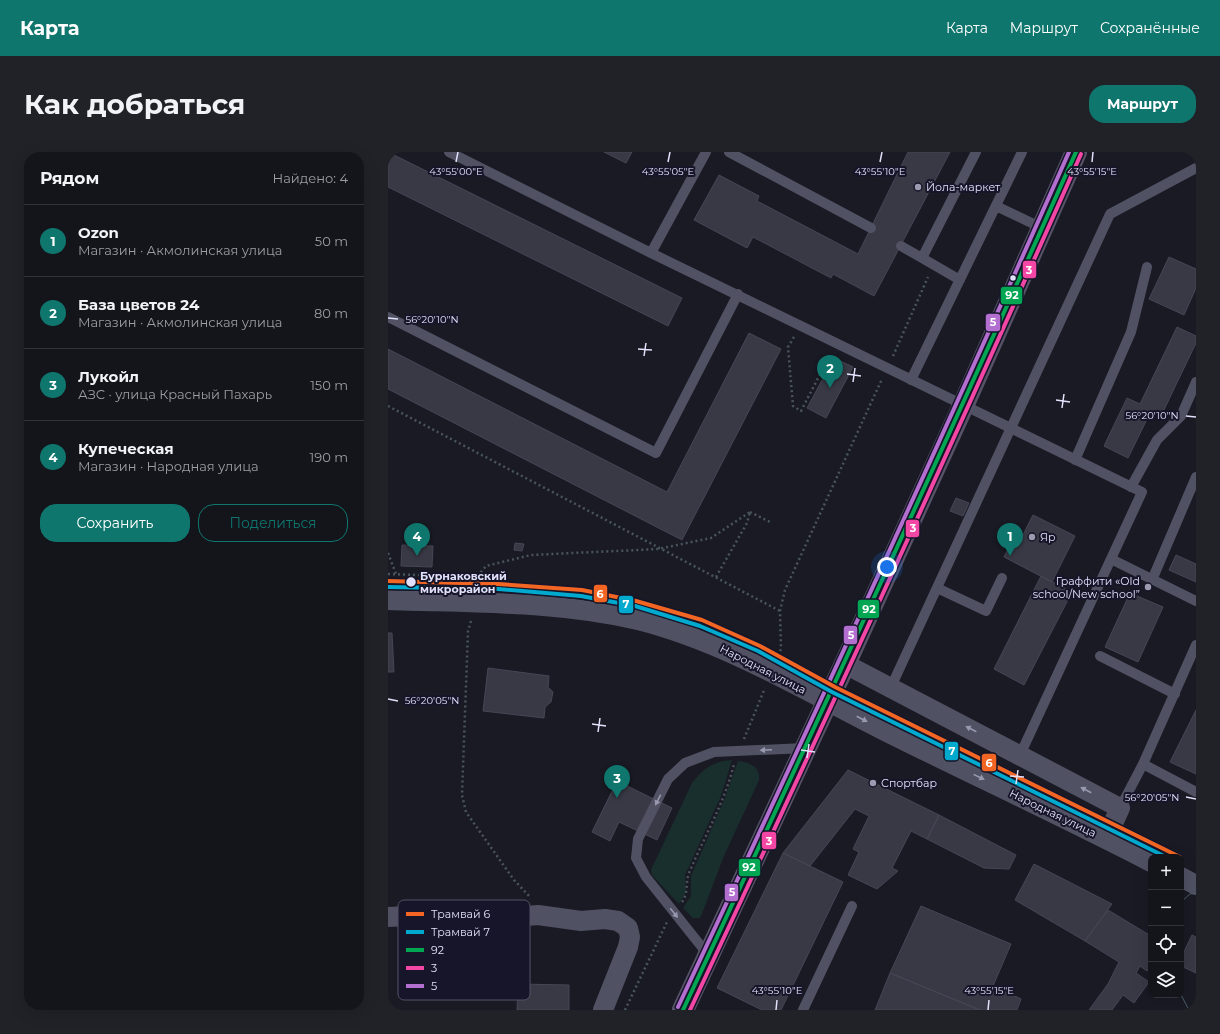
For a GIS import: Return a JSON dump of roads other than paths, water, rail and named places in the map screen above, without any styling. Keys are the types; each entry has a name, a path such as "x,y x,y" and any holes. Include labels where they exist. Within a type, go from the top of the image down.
{"main road":[{"path":"683,1010 805,748 846,664 1076,152"}],"street":[{"name":"Народная улица","path":"388,600 541,604 638,620 681,632 720,647 1148,860"},
{"path":"846,664 1120,808 1106,839"},
{"path":"1184,879 1196,885"},
{"path":"530,916 538,915 581,921 605,919 618,921 628,928 630,937 628,947 603,1010"},
{"path":"388,917 398,917"}],"lane":[{"path":"448,152 651,253 738,294 799,326 1142,492 1020,755"},
{"path":"651,253 706,152"},
{"path":"730,152 871,228"},
{"path":"922,258 976,152"},
{"path":"911,380 1022,152"},
{"path":"891,687 1110,214 1196,168"},
{"path":"996,206 1042,228"},
{"path":"900,246 960,280"},
{"path":"1075,460 1131,332 1147,267"},
{"path":"388,318 656,453 738,294"},
{"path":"1131,487 1157,440 1181,416 1196,382"},
{"path":"1152,580 1196,477"},
{"path":"1111,559 1196,601"},
{"path":"937,588 986,611 1002,578"},
{"path":"1120,808 1143,764 1176,694 1196,645"},
{"path":"1100,656 1176,694"},
{"path":"709,956 646,877 636,858 638,839 668,779 685,762 714,752 805,748"},
{"path":"1143,764 1196,792"},
{"path":"803,1010 852,906"}],"tram line":[{"name":"6","path":"388,581 498,584 582,590 636,601 702,620 760,646 835,687 1174,854"},
{"name":"7","path":"388,587 498,589 581,596 635,606 700,626 758,651 832,692 1160,854"},
{"path":"1184,899 1190,894 1196,893"},
{"path":"1183,998 1189,1010"}],"place":[{"name":"Йола-маркет","path":"918,187"},
{"name":"База цветов 24","path":"830,388"},
{"name":"Яр","path":"1032,537"},
{"name":"Купеческая","path":"417,556"},
{"name":"Ozon","path":"1010,556"},
{"name":"Бурнаковский микрорайон","path":"411,582"},
{"name":"Граффити «Old school/New school”","path":"1148,587"},
{"name":"Спортбар","path":"873,783"},
{"name":"Лукойл","path":"617,798"}]}
